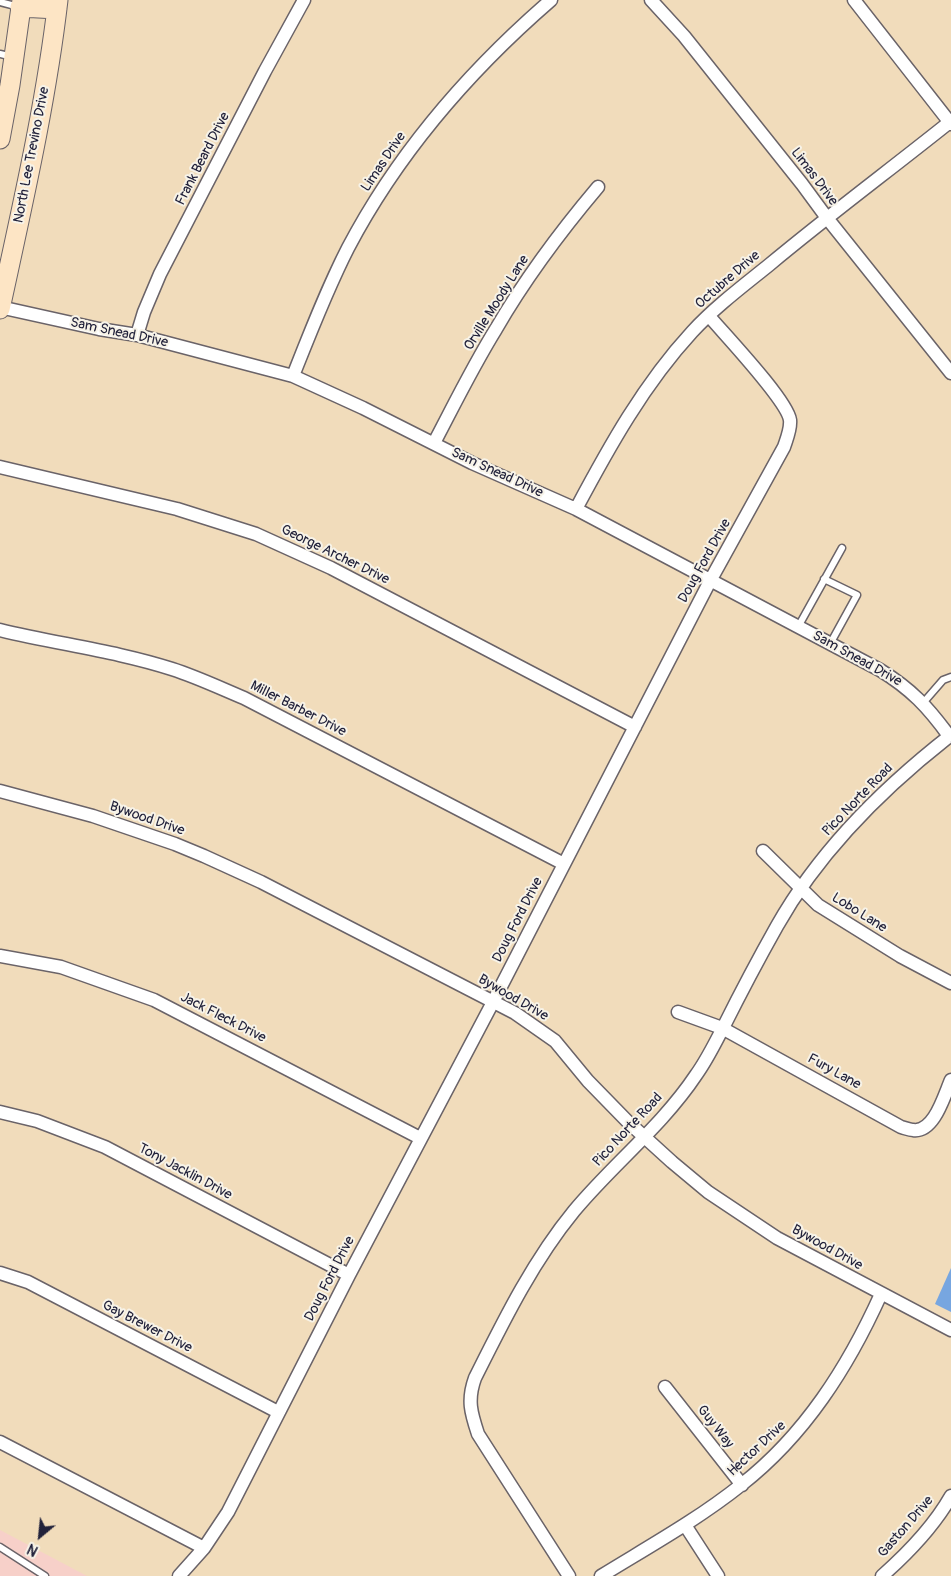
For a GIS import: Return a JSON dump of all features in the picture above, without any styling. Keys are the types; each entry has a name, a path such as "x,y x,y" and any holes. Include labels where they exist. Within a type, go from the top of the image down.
{"main road":[{"path":"0,139 7,55 21,4 58,5"},
{"name":"North Lee Trevino Drive","path":"0,307 31,164 58,5"}],"street":[{"name":"Frank Beard Drive","path":"137,335 160,274 304,0"},
{"name":"Limas Drive","path":"293,376 332,282 349,247 404,157 454,94 499,47 551,0"},
{"name":"Limas Drive","path":"651,0 684,36 951,373"},
{"path":"855,0 926,94 950,122"},
{"name":"Octubre Drive","path":"576,509 607,451 644,393 692,332 827,218 950,122"},
{"name":"Orville Moody Lane","path":"434,443 483,352 520,290 549,248 598,187"},
{"name":"Sam Snead Drive","path":"0,307 99,329 137,335 293,376 434,443 472,464 576,509 896,680 923,703 950,735"},
{"name":"Doug Ford Drive","path":"180,1576 204,1548 228,1512 278,1412 493,1002 710,581 784,446 789,432 790,420 783,405 709,316"},
{"name":"George Archer Drive","path":"0,468 177,509 256,534 331,568 635,726"},
{"name":"Miller Barber Drive","path":"0,630 139,660 172,669 212,684 252,702 564,864"},
{"name":"Pico Norte Road","path":"568,1576 478,1434 470,1411 471,1388 475,1378 508,1314 555,1236 589,1194 645,1136 696,1075 712,1050 778,924 815,868 874,801 908,769 950,735"},
{"name":"Bywood Drive","path":"0,791 94,816 204,856 261,882 525,1019 555,1041 588,1081 628,1122 708,1192 777,1238 951,1330"},
{"name":"Lobo Lane","path":"763,851 818,905 900,956 951,983"},
{"name":"Jack Fleck Drive","path":"0,956 61,967 154,1000 420,1138"},
{"name":"Fury Lane","path":"678,1012 722,1028 901,1127 914,1131 925,1128 932,1121 951,1080"},
{"name":"Tony Jacklin Drive","path":"0,1112 37,1121 105,1147 349,1275"},
{"name":"Gay Brewer Drive","path":"0,1273 28,1282 278,1412"},
{"name":"Hector Drive","path":"601,1576 685,1525 742,1485 801,1428 826,1395 853,1352 881,1294"},
{"name":"Guy Way","path":"664,1387 742,1485"},
{"path":"0,1442 204,1548"},
{"name":"Gaston Drive","path":"882,1576 927,1530 951,1496"},
{"path":"685,1525 718,1576"}],"lane":[{"path":"0,2 21,4"},
{"path":"798,627 842,548"},
{"path":"824,579 857,595 830,644"},
{"path":"923,703 943,680 951,677"},
{"path":"0,1547 45,1576"}],"shaded area":[{"path":"0,1530 87,1576 0,1576"}],"water":[{"path":"951,1268 951,1312 935,1304"}]}
